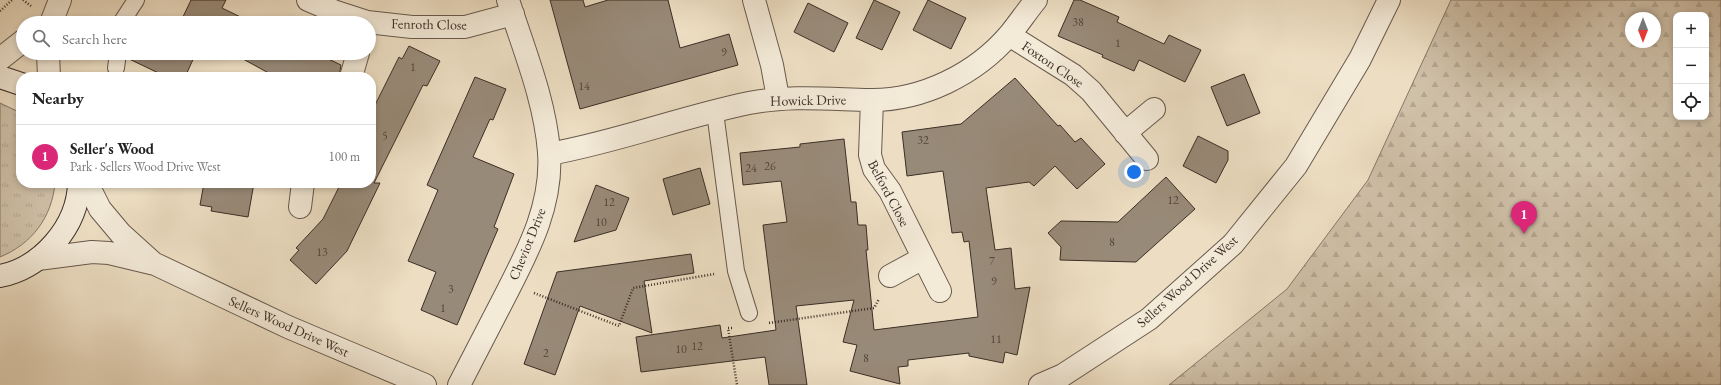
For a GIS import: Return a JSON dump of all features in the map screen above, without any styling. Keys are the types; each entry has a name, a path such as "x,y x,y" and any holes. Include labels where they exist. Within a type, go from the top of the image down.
{"street":[{"path":"52,16 60,0"},
{"name":"Fenroth Close","path":"308,0 348,16"},
{"path":"754,0 772,64 778,98"},
{"name":"Howick Drive","path":"549,154 584,148 748,103 778,98 872,100 916,95 950,81 982,61 1009,35 1036,0"},
{"name":"Sellers Wood Drive West","path":"1040,385 1063,375 1149,319 1233,244 1296,166 1360,59 1389,0"},
{"name":"Fenroth Close","path":"376,23 412,27 464,28 511,7"},
{"name":"Cheviot Drive","path":"459,385 527,253 541,219 547,188 549,154 545,124 539,96 511,7"},
{"name":"Foxton Close","path":"1009,35 1073,76 1091,91 1147,159"},
{"path":"0,59 16,46"},
{"path":"48,60 49,72"},
{"path":"352,72 356,60"},
{"path":"0,77 16,82"},
{"name":"Belford Close","path":"872,100 870,155 874,169 890,191 940,291"},
{"path":"1125,133 1154,109"},
{"path":"0,276 23,268 38,259 59,238 74,212 78,188"},
{"name":"Sellers Wood Drive West","path":"90,188 100,209 121,234 155,264"},
{"path":"300,207 302,188"},
{"name":"Sellers Wood Drive West","path":"38,259 92,252 109,253 155,264 288,327 425,385"},
{"path":"890,276 923,258"}],"lane":[{"path":"126,16 136,0"},
{"path":"715,112 736,271 749,313"}],"path":[{"path":"0,12 12,0"},
{"path":"511,284 619,326 633,288 736,271"},
{"path":"768,323 874,308 890,276"},
{"path":"734,328 728,328 737,385"}],"green space":[{"path":"1451,0 1721,0 1721,385 1169,385 1287,289 1368,180"},
{"path":"0,103 16,111 16,188 54,188 50,207 45,218 31,237 22,245 0,257"}],"building":[{"path":"191,0 226,0 222,8 239,16 183,16"},
{"path":"550,0 583,0 585,7 608,0 668,0 680,48 729,34 738,65 580,109"},
{"path":"874,0 900,12 882,50 856,38"},
{"path":"928,0 966,18 951,49 913,30"},
{"path":"1074,0 1080,0 1119,17 1117,22 1164,44 1169,35 1201,50 1185,82 1139,60 1134,71 1102,57 1103,55 1058,36"},
{"path":"808,3 848,23 834,52 794,32"},
{"path":"409,46 440,61 427,86 423,85 376,179 376,103 399,57 402,59"},
{"path":"131,60 193,60 187,72 156,72"},
{"path":"245,60 331,60 341,65 340,72 267,72"},
{"path":"1244,74 1260,113 1227,126 1211,87"},
{"path":"475,77 506,89 493,120 490,119 473,157 514,174 494,227 498,229 457,325 421,310 436,272 408,261 438,190 427,185"},
{"path":"1015,78 1058,126 1060,125 1075,142 1081,138 1105,164 1077,189 1055,166 1034,186 1029,182 986,188 995,250 1011,248 1015,289 1030,287 1017,355 1005,352 1003,363 969,356 969,353 908,360 908,366 898,367 900,384 850,371 857,345 843,342 854,300 796,306 807,385 769,385 765,357 641,372 636,337 720,325 722,338 776,330 763,225 787,222 781,181 743,185 740,153 800,147 800,144 844,139 851,202 856,202 858,225 866,225 868,250 866,250 874,330 978,317 969,241 964,242 962,232 952,233 943,171 907,176 902,132 961,124"},
{"path":"1198,136 1228,151 1228,160 1216,183 1183,166"},
{"path":"700,168 710,204 673,215 663,179"},
{"path":"1166,177 1195,209 1136,262 1060,260 1061,247 1048,233 1061,221 1118,222"},
{"path":"376,183 380,183 347,251 316,284 290,260 299,250 296,248 323,219 338,188 376,188"},
{"path":"596,185 629,198 616,230 574,242"},
{"path":"203,188 253,188 248,217 211,211 212,207 200,205"},
{"path":"691,254 694,273 644,281 652,333 580,306 555,375 524,364 557,272"}],"place":[{"name":"Seller's Wood","path":"1524,234"}]}
